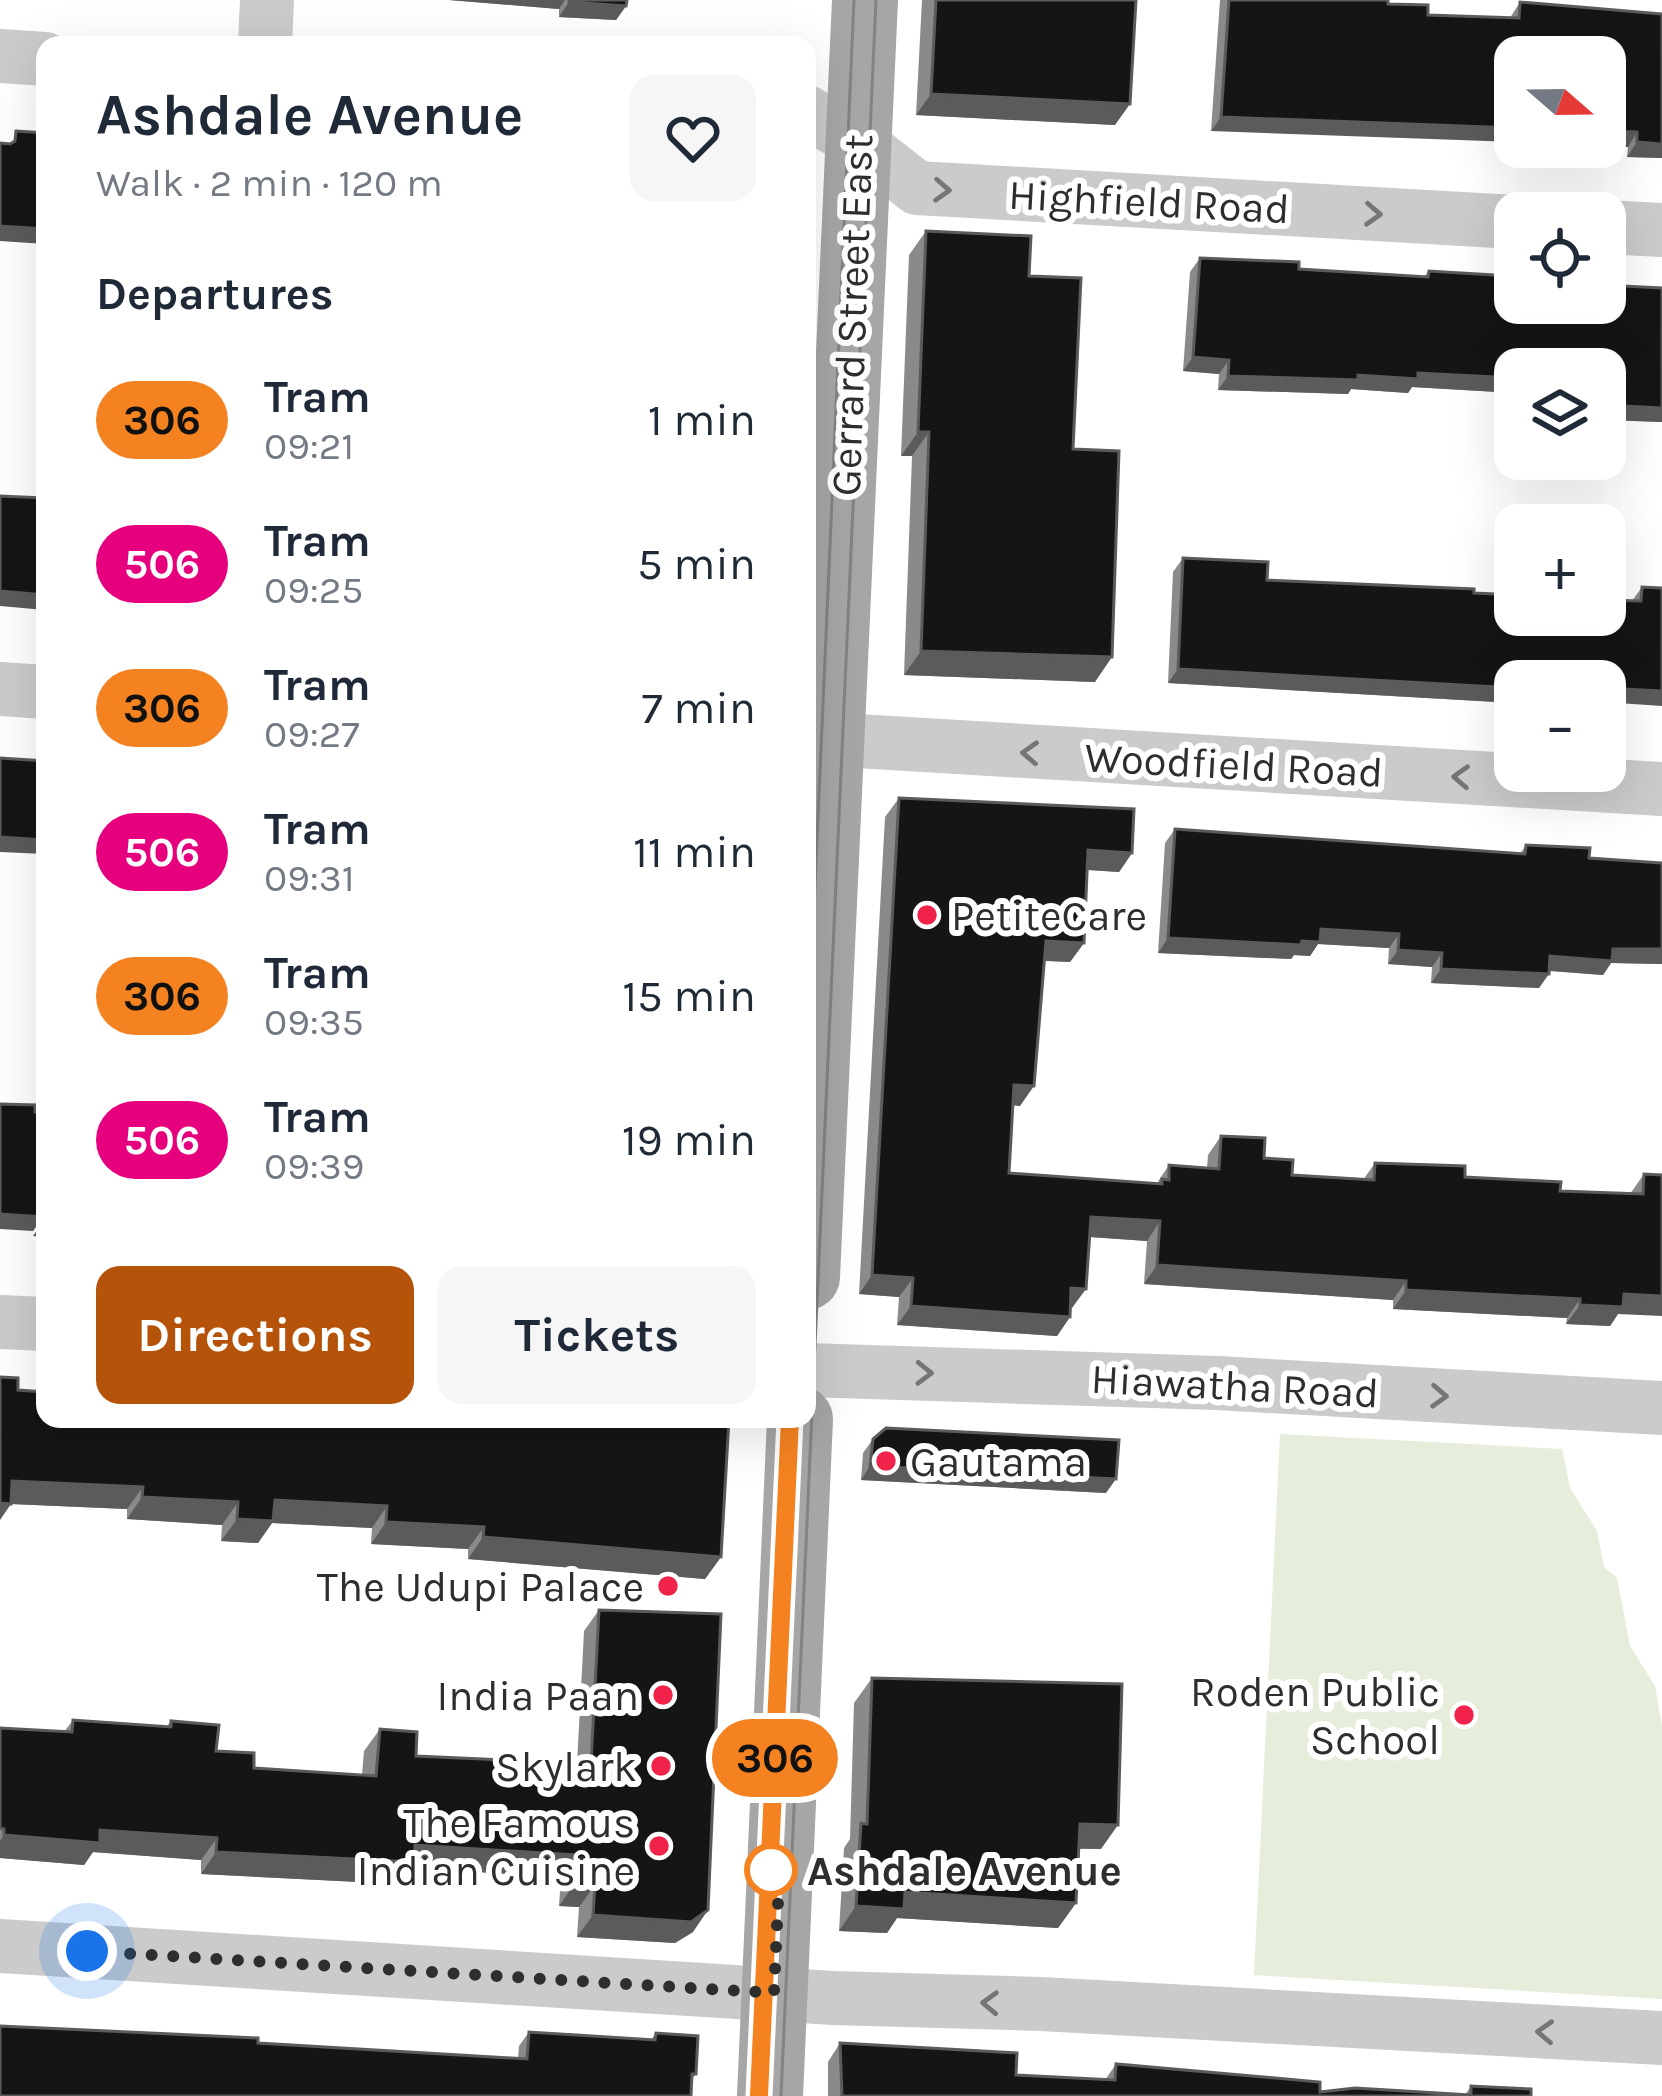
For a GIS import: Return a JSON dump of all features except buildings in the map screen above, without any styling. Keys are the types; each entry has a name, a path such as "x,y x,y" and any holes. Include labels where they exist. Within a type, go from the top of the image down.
{"main road":[{"name":"Gerrard Street East","path":"816,904 832,127 865,0"},
{"path":"770,2096 800,1428"}],"street":[{"path":"265,36 267,0"},
{"path":"0,56 36,58"},
{"name":"Highfield Road","path":"832,127 917,188 1494,221"},
{"path":"1626,228 1662,230"},
{"path":"0,689 36,691"},
{"name":"Woodfield Road","path":"820,739 1662,789"},
{"path":"0,1322 36,1324"},
{"name":"Hiawatha Road","path":"816,1370 1216,1383 1662,1408"},
{"path":"0,1946 774,1993 1662,2038"}],"green space":[{"name":"Roden Public School","path":"1280,1434 1562,1449 1570,1488 1597,1531 1604,1567 1617,1578 1630,1646 1655,1686 1662,1726 1662,1999 1254,1975"}],"tram line":[{"path":"816,863 854,0"},
{"path":"816,1324 876,0"},
{"path":"759,2096 790,1428"},
{"name":"306","path":"759,2096 790,1428"},
{"path":"781,2096 811,1428"}],"place":[{"name":"PetiteCare","path":"927,915"},
{"name":"Gautama","path":"886,1461"},
{"name":"The Udupi Palace","path":"668,1586"},
{"name":"India Paan","path":"663,1695"},
{"name":"Roden Public School","path":"1464,1715"},
{"name":"Skylark","path":"661,1766"},
{"name":"The Famous Indian Cuisine","path":"659,1846"},
{"name":"Ashdale Avenue","path":"771,1870"}],"route":[{"path":"87,1951 774,1993 780,1858 771,1870"}]}
